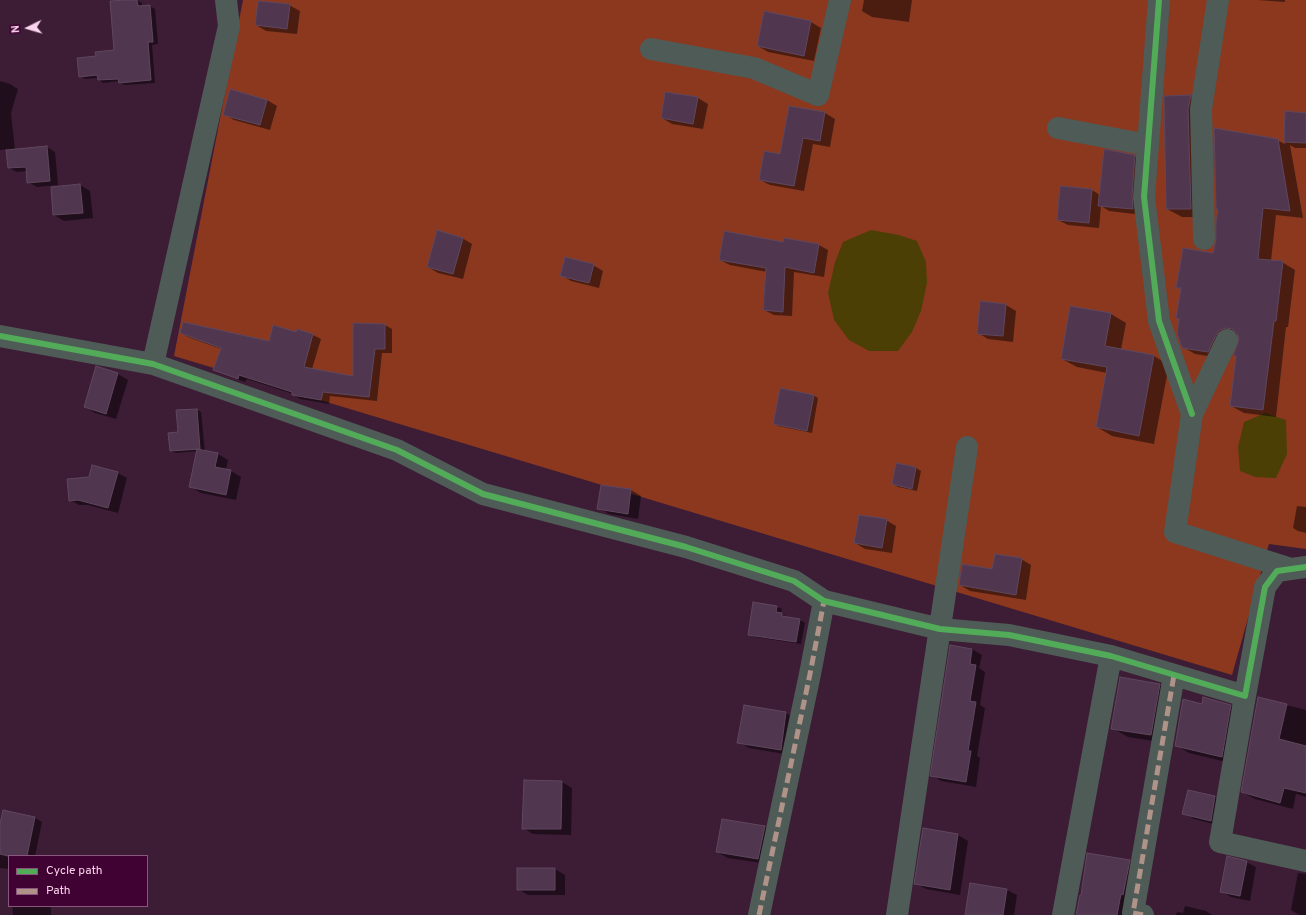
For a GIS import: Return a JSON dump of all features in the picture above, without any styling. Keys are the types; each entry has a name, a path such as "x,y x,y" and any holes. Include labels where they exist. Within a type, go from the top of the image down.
{"street":[{"path":"153,364 229,26 226,0"},
{"path":"652,49 754,68 818,95 840,0"},
{"path":"1160,0 1144,197 1159,321 1192,414"},
{"path":"1204,239 1201,109 1218,0"},
{"path":"1058,128 1148,145"},
{"path":"0,336 153,364 397,450 483,494 700,552 794,581 824,601 940,628 1008,635 1111,656 1245,696"},
{"path":"1227,340 1192,414 1176,532 1299,568"},
{"path":"897,915 967,447"},
{"path":"1299,568 1277,571 1265,587 1220,842 1306,861"},
{"path":"759,915 824,601"},
{"path":"1063,915 1111,656"},
{"path":"1143,915 1133,912 1174,675"}],"shaded area":[{"path":"243,0 1306,0 1306,549 1269,544 1232,675 174,356"},
{"path":"871,230 899,235 917,241 926,262 927,283 921,311 912,332 898,351 869,351 849,340 834,320 828,293 835,262 843,242"},
{"path":"1265,413 1286,420 1287,454 1276,478 1255,477 1240,471 1238,447 1244,422"}],"building":[{"path":"137,0 138,6 150,5 153,42 148,42 151,80 119,83 118,79 98,80 97,75 79,77 77,58 96,56 95,52 114,50 110,1"},
{"path":"258,1 290,4 287,29 255,25"},
{"path":"764,11 811,21 804,56 757,46"},
{"path":"230,89 267,100 260,125 223,115"},
{"path":"665,92 698,97 693,124 661,118"},
{"path":"1191,95 1188,109 1191,209 1166,209 1164,96"},
{"path":"789,106 825,112 820,141 803,138 794,186 759,180 764,151 780,154"},
{"path":"1285,111 1306,113 1306,143 1284,142"},
{"path":"1214,128 1278,139 1290,211 1263,208 1258,259 1283,261 1263,410 1230,406 1236,356 1233,356 1239,339 1237,333 1232,329 1226,328 1220,330 1208,352 1182,348 1177,333 1179,319 1176,318 1181,288 1176,288 1183,248 1213,253 1216,239 1218,209 1216,209"},
{"path":"47,146 50,181 27,183 26,167 8,168 6,150"},
{"path":"1104,149 1135,155 1132,196 1133,209 1098,206"},
{"path":"80,184 83,213 53,215 51,187"},
{"path":"1060,186 1092,189 1089,223 1057,220"},
{"path":"437,230 463,238 453,274 427,267"},
{"path":"724,231 783,242 784,238 819,244 814,273 785,267 783,312 763,310 766,268 719,260"},
{"path":"565,257 594,264 589,283 560,276"},
{"path":"980,301 1006,304 1003,336 977,334"},
{"path":"1070,306 1111,313 1105,346 1154,355 1139,436 1096,427 1107,367 1061,359"},
{"path":"183,322 269,341 273,325 296,332 297,329 313,334 304,367 353,376 353,323 385,324 385,349 375,349 369,397 323,392 321,400 292,395 292,392 239,375 238,379 213,370 221,348 180,333"},
{"path":"96,366 118,373 106,414 84,407"},
{"path":"780,388 814,395 807,431 773,424"},
{"path":"197,409 200,449 170,451 168,433 178,432 176,410"},
{"path":"197,449 218,453 215,467 231,470 226,495 189,487"},
{"path":"896,463 916,467 912,489 892,484"},
{"path":"92,465 118,472 108,508 78,500 69,501 67,479 89,477"},
{"path":"601,485 631,489 628,514 597,509"},
{"path":"859,515 887,519 882,548 854,543"},
{"path":"995,554 1022,558 1016,595 959,585 962,564 992,569"},
{"path":"753,602 777,606 776,612 782,613 782,616 800,619 796,642 748,635"},
{"path":"950,645 972,649 970,664 976,665 970,701 976,702 968,751 971,751 966,782 930,776"},
{"path":"1120,677 1160,684 1151,735 1111,729"},
{"path":"1203,697 1231,705 1222,757 1175,746 1183,699 1202,704"},
{"path":"1258,697 1287,704 1279,739 1306,746 1306,793 1284,788 1280,803 1241,792"},
{"path":"744,705 786,712 781,750 737,743"},
{"path":"524,780 562,781 561,829 522,829"},
{"path":"1188,790 1215,796 1211,821 1182,814"},
{"path":"3,810 35,817 27,855 8,856 0,854 0,824"},
{"path":"722,819 765,826 758,859 716,852"},
{"path":"923,828 958,834 950,890 914,884"},
{"path":"1087,853 1130,860 1123,895 1121,894 1117,915 1076,915 1081,895"},
{"path":"1227,856 1247,861 1240,896 1220,892"},
{"path":"517,868 555,868 555,890 517,890"},
{"path":"970,883 1007,889 1003,915 965,915"}],"marked path":[{"path":"759,915 824,601"},
{"path":"1143,915 1133,913 1174,675"}],"cycle path":[{"path":"1159,0 1144,197 1159,321 1192,414"},
{"path":"0,336 153,364 397,450 483,494 686,547 794,581 824,601 940,629 1009,635 1111,656 1245,696 1265,587 1277,571 1306,567"}]}
